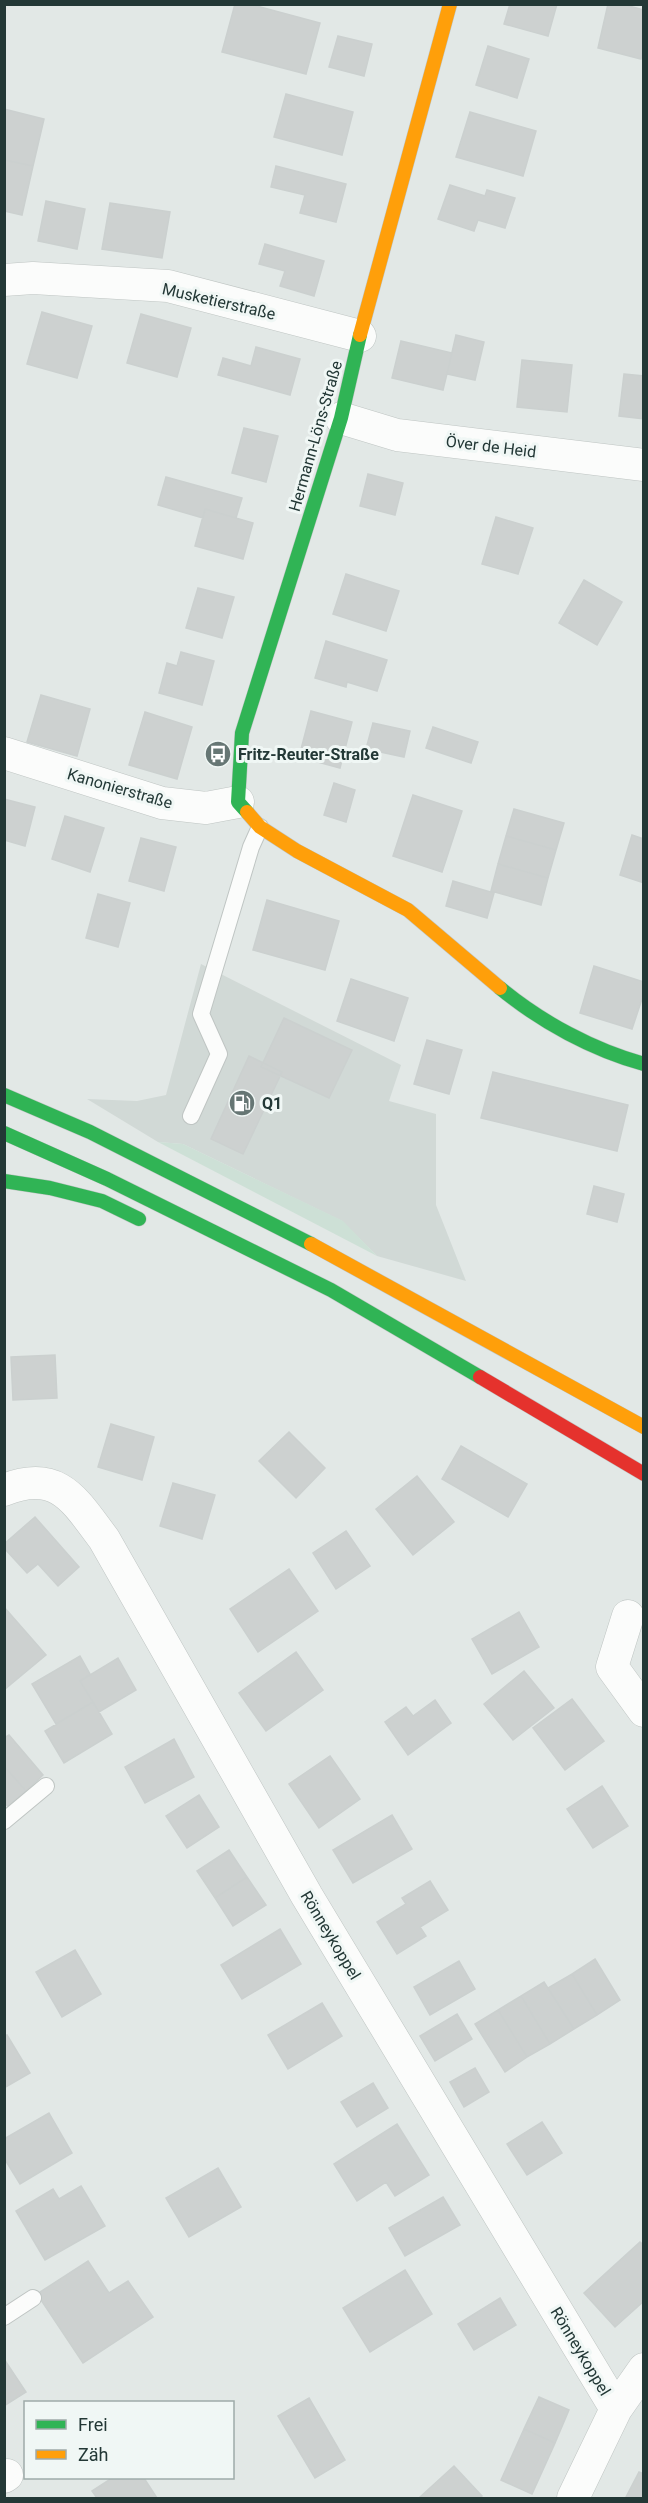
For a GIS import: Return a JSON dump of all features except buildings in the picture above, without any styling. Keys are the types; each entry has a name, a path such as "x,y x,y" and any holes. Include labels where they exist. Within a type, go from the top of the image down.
{"main road":[{"name":"Hermann-Löns-Straße","path":"238,802 242,733 341,418 360,336 450,4"},
{"path":"238,802 260,827 297,851 408,910 506,993 559,1028 618,1057 644,1064"},
{"path":"4,1095 90,1132 347,1262 644,1427"},
{"path":"4,1133 107,1179 331,1290 644,1474"},
{"path":"4,1181 50,1188 102,1201 153,1225"},
{"path":"266,1274 331,1290"}],"street":[{"name":"Musketierstraße","path":"4,280 33,278 168,286 360,336"},
{"name":"Över de Heid","path":"341,418 397,435 644,465"},
{"name":"Kanonierstraße","path":"4,753 162,803 206,808 238,802"},
{"name":"Rönneykoppel","path":"18,1485 57,1487 74,1500 104,1539 307,1896 616,2409"},
{"path":"628,1616 612,1667 644,1711"},
{"path":"573,2499 616,2409 644,2369"}],"lane":[{"path":"191,1116 219,1054 201,1014 251,847 260,827"},
{"path":"4,1821 46,1786"},
{"path":"4,2317 33,2298"}],"shaded area":[{"path":"201,964 401,1065 389,1101 436,1114 436,1205 466,1281 377,1256 342,1221 183,1144 158,1142 87,1099 137,1101 166,1095"}],"green space":[{"path":"158,1142 183,1144 343,1221 377,1256"}],"traffic: fast":[{"path":"247,812 238,802 242,733 341,418 360,335"},
{"path":"500,988 533,1012 568,1033 606,1051 644,1064"},
{"path":"4,1095 90,1132 311,1244"},
{"path":"4,1133 107,1179 331,1290 480,1377"},
{"path":"4,1181 50,1188 102,1201 139,1219"}],"traffic: slow":[{"path":"360,335 450,4"},
{"path":"247,812 260,827 297,851 408,910 500,988"},
{"path":"311,1244 644,1427"}],"traffic: jam":[{"path":"480,1377 644,1474"}],"place":[{"name":"Fritz-Reuter-Straße","path":"218,754"},
{"name":"Q1","path":"242,1103"}]}
